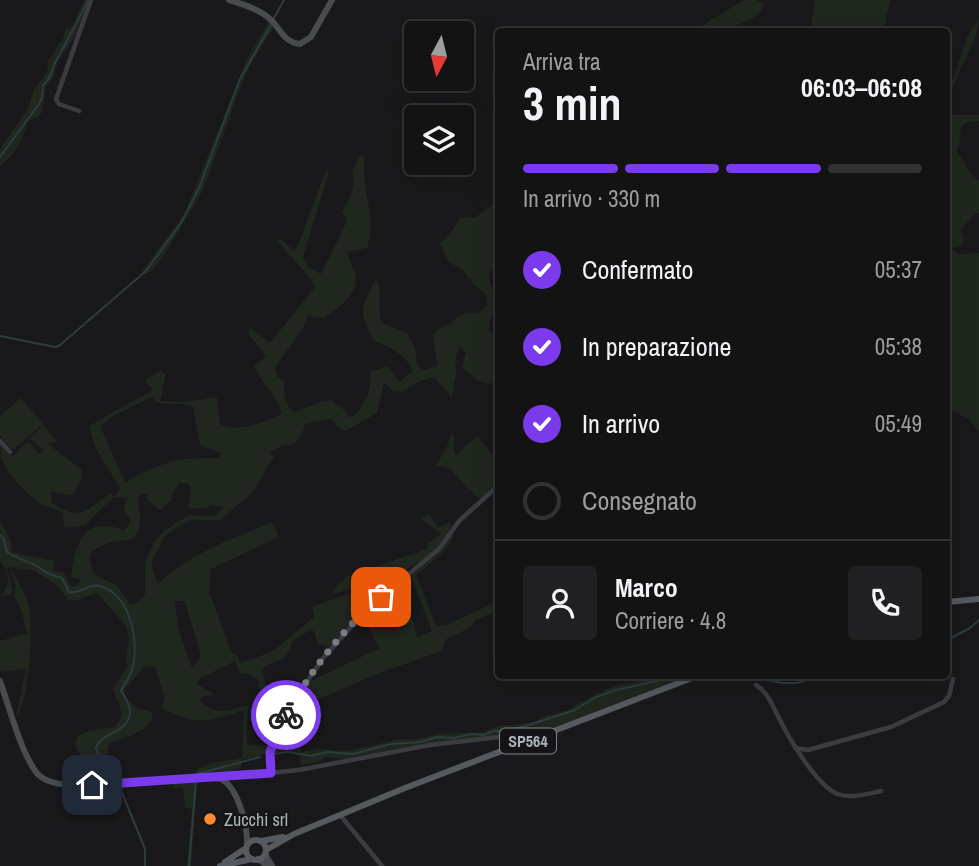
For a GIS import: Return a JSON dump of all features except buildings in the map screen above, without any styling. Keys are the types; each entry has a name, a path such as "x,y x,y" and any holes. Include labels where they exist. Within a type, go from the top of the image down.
{"main road":[{"path":"950,602 979,599"},
{"name":"SP564","path":"219,866 255,859 295,834 340,815 689,679"},
{"name":"SP564","path":"219,866 259,841 295,834"},
{"path":"259,841 265,852"},
{"path":"247,847 247,854 255,859"}],"street":[{"path":"79,111 59,103 56,99 91,0"},
{"path":"229,0 267,17 289,42 300,44 311,37 332,0"},
{"path":"0,440 10,452"},
{"path":"271,773 270,752 278,729 324,657 368,608 439,549 459,521 495,489"},
{"path":"795,747 808,750 891,727 944,702 949,696 953,679"},
{"path":"0,681 28,756 41,778 60,785 271,773 430,745 499,737"},
{"path":"756,685 766,695 795,747 835,793 858,796 881,791"},
{"path":"216,778 228,782 232,788 246,826 247,847"},
{"path":"340,815 382,866"},
{"path":"246,826 259,841"},
{"path":"265,852 270,866"},
{"path":"255,859 270,866"}],"shaded area":[{"path":"84,0 90,0 79,30 57,63 54,76 46,87 42,112 27,122 18,147 0,166 0,150 3,144 28,109 34,89 47,72 48,61 63,39 65,30 72,27"},
{"path":"744,0 756,0 764,4 756,16 732,28 698,28"},
{"path":"815,0 890,0 885,28 810,28"},
{"path":"979,18 974,41 952,91 951,103 952,115 979,115 979,121 967,122 960,128 961,137 957,151 970,173 979,181 979,213 961,229 964,239 961,246 952,248 958,254 979,253 979,432 968,419 950,410 950,87 968,35"},
{"path":"269,21 274,27 242,83 203,190 166,252 153,270 146,274 142,271 185,213 247,59"},
{"path":"360,155 365,158 364,181 370,213 370,235 367,248 347,252 356,280 352,293 342,305 324,318 308,316 302,330 275,367 277,376 284,381 287,402 295,412 320,402 332,401 347,412 348,418 359,411 366,399 370,372 388,366 399,382 413,371 397,352 374,341 365,322 364,304 376,278 382,323 408,334 420,368 425,370 437,366 433,334 460,315 478,313 487,305 486,294 473,284 463,270 449,262 440,244 460,218 476,217 495,203 495,270 490,271 490,279 495,300 489,330 495,335 495,382 489,384 477,380 462,367 466,353 460,347 456,358 452,398 434,377 420,381 401,392 393,391 384,382 377,413 345,431 332,419 305,424 298,439 269,453 274,457 253,492 220,520 190,520 166,535 152,561 158,584 198,555 272,522 279,537 211,569 209,591 232,654 236,654 241,663 273,651 314,617 312,607 410,571 364,608 329,647 318,644 314,631 310,630 292,642 283,658 265,666 262,671 268,693 273,697 305,681 295,695 289,695 266,706 258,685 260,682 248,674 240,673 235,661 199,679 197,684 215,695 202,696 200,701 206,706 223,711 249,705 246,727 248,745 266,746 272,736 265,730 265,722 282,717 268,753 242,760 241,767 229,772 204,773 193,777 207,765 242,758 244,712 200,720 182,717 161,708 165,699 155,667 145,666 124,690 134,706 152,712 151,719 148,725 137,733 109,744 109,759 122,780 112,781 79,753 76,745 80,735 114,727 121,718 113,689 128,666 126,660 129,640 126,626 96,593 78,600 68,600 57,585 34,571 9,567 7,569 13,591 10,595 0,597 8,579 0,561 0,521 10,539 12,552 54,561 53,570 64,573 74,587 81,580 71,577 79,542 84,534 99,526 124,530 130,519 124,509 128,498 114,497 120,488 96,449 89,426 153,390 145,380 160,371 166,374 160,401 185,402 217,397 220,424 227,427 251,426 282,414 277,401 254,366 266,356 248,334 250,327 270,343 315,287 277,241 280,238 293,250 297,248 326,170 329,172 303,257 308,267 321,274 347,221 342,211 352,192 352,172","holes":["154,396 155,402 193,407 200,445 221,453 218,458 170,462 125,482 100,426 113,416","178,482 189,484 190,509 207,508 211,505 224,507 215,516 190,515 172,525 156,539 145,562 145,596 135,604 130,604 117,585 94,575 90,559 92,552 110,543 134,538 140,522 140,494 147,494 148,501 160,510 171,501","175,601 185,601 201,657 192,668 178,628"]},
{"path":"21,398 43,424 13,450 0,436 0,416"},
{"path":"43,425 56,441 48,444 81,469 82,476 73,495 51,492 52,503 76,513 88,509 110,494 114,497 85,525 64,528 63,513 43,506 8,472 0,444 9,455 14,455 26,443 31,443 39,454 43,451 34,441 28,439"},
{"path":"451,435 454,435 456,455 477,436 495,457 495,486 478,498 450,469 436,465"},
{"path":"429,514 438,528 449,522 451,526 432,553 400,572 332,595 348,576 427,549 428,543 441,534 421,518"},
{"path":"455,530 445,549 416,575 436,626 447,625 495,602 495,613 476,620 471,627 445,640 442,651 382,672 303,706 277,736 291,709 311,681 380,648 362,618 401,584 417,638 432,631 411,576 437,554"},
{"path":"10,569 28,603 31,628 28,679 21,709 16,718 26,668 0,672 0,641 27,633 14,595 16,587"},
{"path":"650,679 680,679 508,745 499,736 438,742 342,759 325,757 319,762 301,765 300,752 272,752 274,747 300,746 301,752 320,749 347,751 401,739 484,732 499,726 531,723 548,715 570,710 613,686"},
{"path":"197,781 191,866 187,866 192,809 185,808 183,788 173,788 172,782"}],"waterway":[{"path":"0,157 39,104 43,85 50,77 88,0"},
{"path":"274,18 284,0"},
{"path":"0,336 55,347 60,345 146,271 181,223 199,188 240,79 271,25"},
{"path":"0,535 7,552 62,578 69,592 100,586 111,591 126,609 135,647 132,670 121,690 129,706 129,718 126,724 104,738 96,747 97,753 119,782"},
{"path":"950,638 979,620"},
{"path":"273,754 353,754 391,744 421,742 437,737 454,738 510,731 575,710 594,698 616,690 666,679"},
{"path":"763,679 782,683 811,679"},
{"path":"197,774 260,757"},
{"path":"189,866 196,780"},
{"path":"120,788 145,849 145,866"}],"way so far":[{"path":"286,715 324,657 354,622 381,597"}],"place":[{"name":"Zucchi srl","path":"210,819"}],"route":[{"path":"92,785 271,773 270,752 273,740 286,715"}]}
